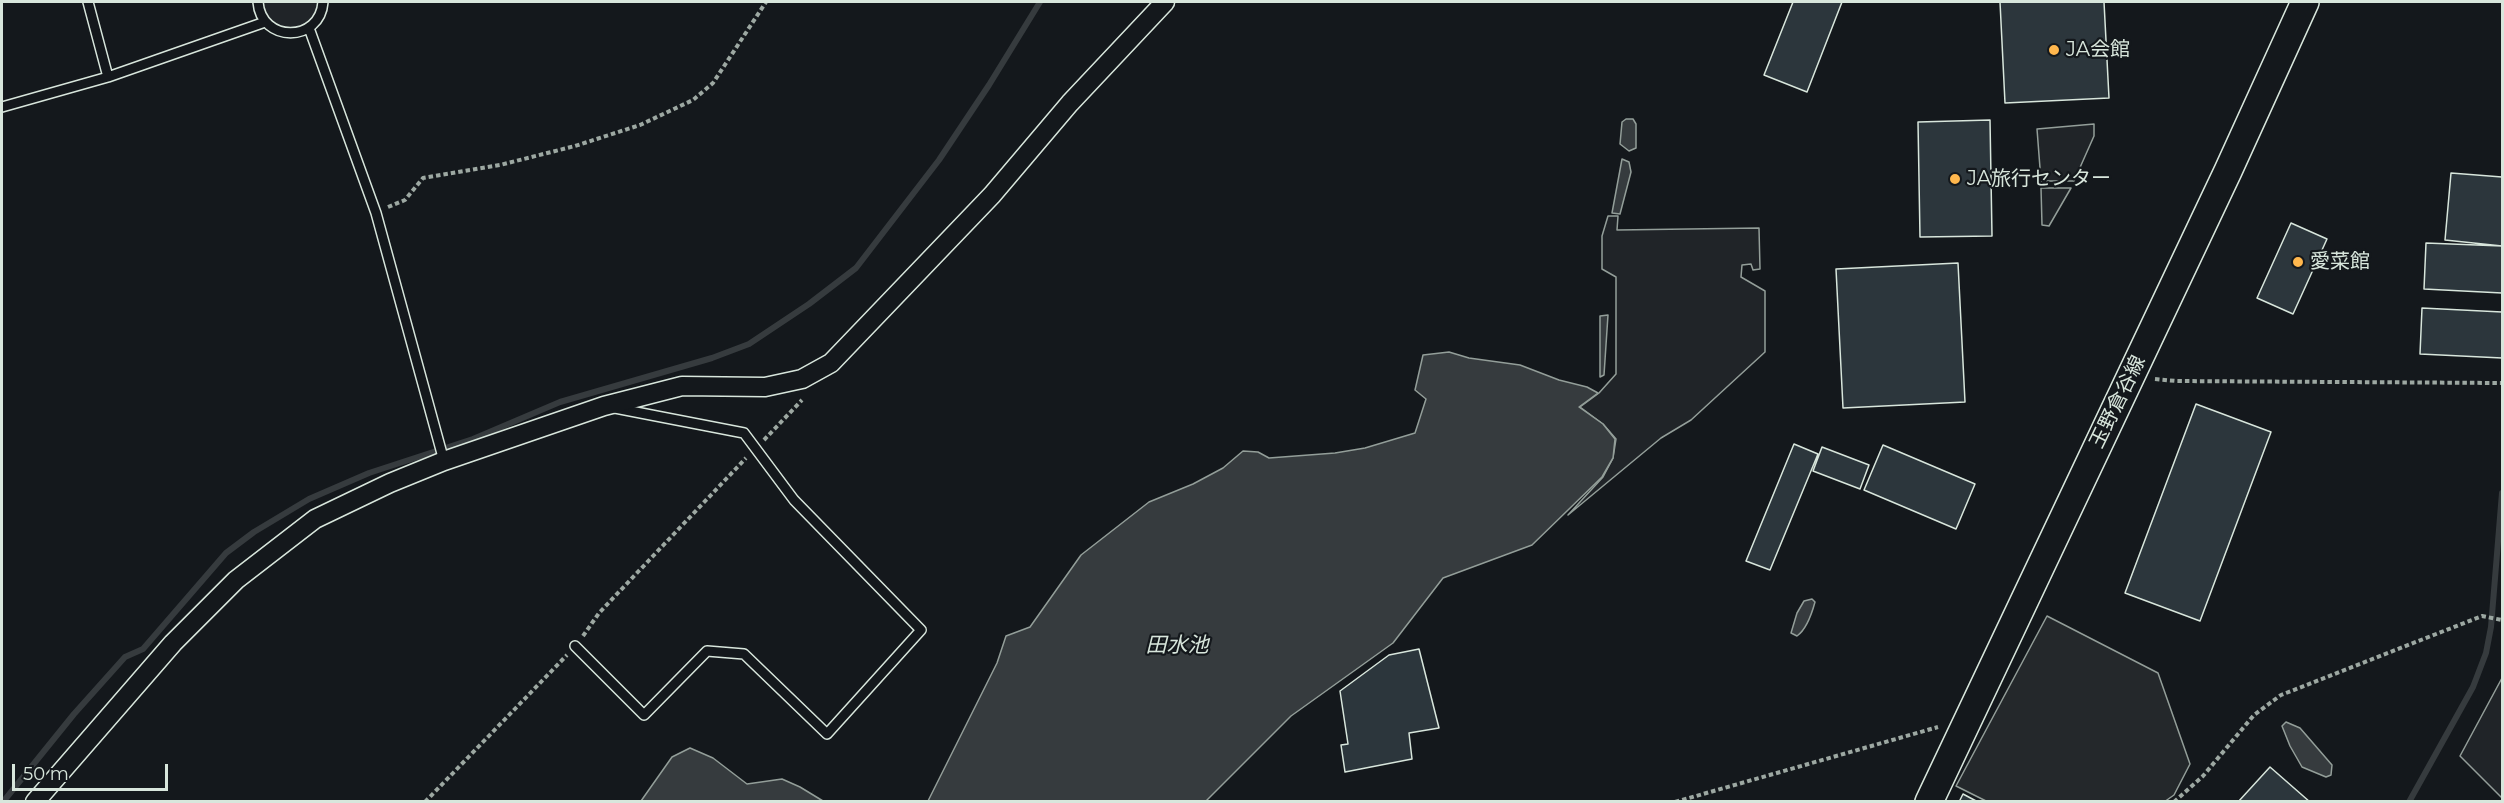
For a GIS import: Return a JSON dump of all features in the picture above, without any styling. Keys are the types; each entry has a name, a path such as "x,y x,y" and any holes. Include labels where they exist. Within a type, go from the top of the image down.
{"main road":[{"name":"玉野倉谷線","path":"1929,801 2305,2"}],"street":[{"path":"35,801 173,643 236,580 315,519 390,483 444,461 604,406 682,386 765,387 802,379 831,363 992,195 1070,104 1165,2"}],"lane":[{"path":"88,2 108,77"},
{"path":"258,2 265,22 278,31 286,33 302,32 309,28 320,15 323,2"},
{"path":"2,107 108,77 265,22"},
{"path":"309,28 376,213 444,461"},
{"path":"575,646 644,715 707,651 744,654 827,734 921,630 794,500 744,433 604,406"}],"path":[{"path":"376,213 405,200 423,178 500,165 575,146 640,125 693,100 712,83 766,2"},
{"path":"425,801 575,646 599,613 817,384 815,372"},
{"path":"2130,376 2176,381 2502,384"},
{"path":"2174,801 2203,776 2254,715 2281,695 2482,616 2502,620"},
{"path":"1675,801 1968,718"}],"shaded area":[{"path":"260,2 320,2 315,17 299,29 279,29 264,16"},
{"path":"2094,124 2094,136 2074,181 2041,181 2037,129"},
{"path":"2041,188 2071,188 2049,226 2042,225"},
{"path":"1608,216 1618,216 1617,230 1759,228 1760,269 1753,270 1751,264 1742,265 1741,277 1765,291 1765,352 1691,420 1661,438 1568,515 1603,477 1613,458 1616,439 1603,424 1580,407 1599,393 1616,374 1616,277 1602,269 1602,236"},
{"path":"2047,616 2158,673 2190,764 2174,795 2164,802 1988,802 1956,786"},
{"path":"2502,678 2502,798 2460,756"}],"water":[{"path":"1626,119 1633,119 1636,124 1636,148 1629,151 1620,144 1622,122"},
{"path":"1622,159 1629,162 1631,172 1620,214 1612,213"},
{"path":"1608,315 1604,375 1600,377 1600,316"},
{"name":"田水池","path":"1449,352 1469,358 1520,365 1559,380 1587,387 1598,393 1579,407 1603,424 1615,439 1613,458 1602,477 1532,545 1443,578 1393,643 1291,716 1206,801 928,801 997,663 1006,636 1030,627 1081,555 1149,502 1193,484 1223,468 1243,451 1258,452 1269,458 1335,453 1365,448 1415,433 1426,399 1415,390 1423,355"},
{"path":"1812,599 1815,602 1806,625 1797,636 1791,633 1797,613 1804,601"},
{"path":"2286,722 2300,728 2332,765 2331,775 2326,777 2302,767 2282,726"},
{"path":"690,748 713,758 747,784 782,779 823,801 641,801 672,757"}],"building":[{"path":"1793,2 1842,2 1807,92 1764,75"},
{"name":"JA会館","path":"2000,2 2104,2 2109,98 2005,103"},
{"name":"JA旅行センター","path":"1990,120 1992,236 1920,237 1918,122"},
{"path":"2451,173 2502,177 2502,246 2445,240"},
{"path":"2291,223 2327,239 2293,314 2257,298"},
{"path":"2426,243 2502,246 2502,293 2424,289"},
{"path":"1958,263 1965,402 1843,408 1836,269"},
{"path":"2422,308 2502,312 2502,358 2420,354"},
{"path":"2196,404 2271,432 2200,621 2125,593"},
{"path":"1794,444 1818,454 1770,570 1746,561"},
{"path":"1883,445 1975,484 1956,529 1864,490"},
{"path":"1822,447 1869,465 1860,489 1813,471"},
{"path":"1419,649 1439,728 1409,733 1412,759 1345,772 1341,745 1348,744 1340,691 1389,655"},
{"path":"2270,767 2310,802 2238,802"},
{"path":"1963,794 1978,802 1959,802"}],"waterway":[{"path":"3,802 74,714 125,657 143,649 226,553 254,532 309,499 369,473 473,439 560,402 712,358 749,344 809,304 856,268 939,160 1040,2"},
{"path":"2409,802 2473,687 2486,653 2491,627 2502,493"}],"place":[{"name":"JA会館","path":"2054,50"},
{"name":"JA旅行センター","path":"1955,179"},
{"name":"愛菜館","path":"2298,262"}]}
